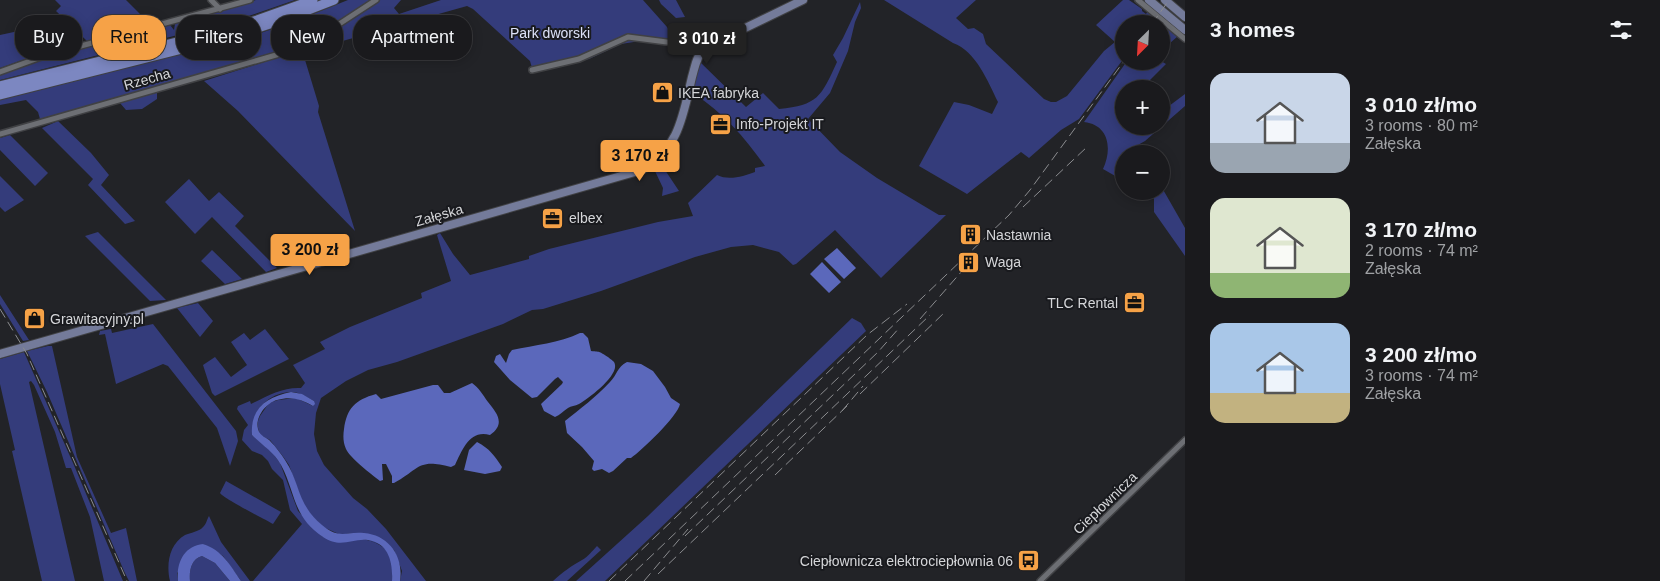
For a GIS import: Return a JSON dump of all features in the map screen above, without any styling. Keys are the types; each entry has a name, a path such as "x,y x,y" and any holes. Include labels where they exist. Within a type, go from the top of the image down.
{"main road":[{"path":"0,86 230,28 313,0"},
{"path":"0,95 230,37 285,20 334,0"}],"street":[{"path":"211,0 220,9"},
{"path":"0,72 44,56 250,0"},
{"name":"Rzecha","path":"0,134 304,46 376,0"},
{"path":"532,70 579,59 628,37 704,48 803,0"},
{"path":"1138,0 1185,39"},
{"path":"1149,0 1185,30"},
{"path":"1164,0 1185,17"},
{"name":"Załęska","path":"0,354 642,170 659,159 674,138 683,115 696,61 704,48"},
{"name":"Ciepłownicza","path":"1040,581 1185,440"}],"green space":[{"path":"55,0 126,0 141,15 92,15 92,40 87,41 82,36 82,15 60,15 56,11 61,6"},
{"path":"256,0 295,0 252,15 205,15"},
{"path":"348,0 371,0 343,19 343,15 310,15"},
{"name":"Park dworski","path":"380,0 401,0 394,8 399,14 441,0 643,0 667,27 675,40 641,36 640,41 621,44 589,59 533,71 530,61 473,9 467,6 435,15 358,15"},
{"path":"659,0 676,0 685,17 676,18"},
{"path":"884,0 976,0 956,18 968,29 974,28 983,34 986,44 1044,99 1051,102 1056,102 1067,96 1104,51 1115,42 1115,70 1079,119 1061,130 1029,158 1021,152 967,194 919,166 954,102 969,105 992,114 998,102 975,60 961,47"},
{"path":"1123,0 1129,0 1146,14 1148,11 1154,15 1115,15 1115,42 1096,25"},
{"path":"860,2 861,8 855,22 848,51 830,93 808,119 840,152 877,178 939,215 946,215 881,278 835,230 793,265 779,252 753,245 731,247 695,257 601,291 543,309 532,310 503,324 397,362 368,370 346,381 321,398 316,413 314,434 317,451 324,465 353,498 367,509 386,529 426,581 400,581 402,571 394,550 351,533 341,535 323,527 313,517 303,504 289,465 270,440 260,435 258,421 269,403 296,398 313,406 314,401 294,392 275,396 262,405 254,419 252,435 271,451 280,463 298,511 323,537 371,541 386,550 392,561 392,581 253,581 302,524 290,510 283,480 262,455 252,451 242,440 244,430 248,425 237,409 238,406 250,401 251,404 281,391 301,388 305,383 293,365 325,349 320,342 350,327 422,298 421,293 451,281 437,235 440,233 453,254 470,275 529,259 529,256 549,249 658,222 693,216 688,203 717,175 726,178 736,177 755,172 755,168 765,166 733,126 715,109 694,94 693,88 699,61 746,107 763,93 779,109 802,105 817,97 827,84 837,62 833,55"},
{"name":"Park dworski","path":"353,19 353,38 343,41 343,25"},
{"path":"175,24 176,35 166,38 166,26 170,25 174,30"},
{"path":"271,29 271,54 261,57 261,33"},
{"path":"1170,29 1178,36 1170,43"},
{"path":"15,32 15,60 23,60 0,68 0,35"},
{"path":"92,45 92,57 82,59 82,48"},
{"path":"176,55 176,60 251,60 40,119 38,112 26,100 0,105 0,100 158,60 166,60 166,58"},
{"path":"41,60 79,60 0,80 0,73"},
{"path":"271,60 305,60 319,106 318,112 355,231 238,111 204,81"},
{"path":"1121,70 1160,70 1150,80 1115,80 1115,135 1152,135 1138,145 1115,145 1115,176 1103,169 1108,147 1104,133 1093,124 1084,122"},
{"path":"157,92 157,99 142,109 126,110 120,103"},
{"path":"1185,94 1185,106 1170,119 1170,105"},
{"path":"58,121 91,153 109,175 101,185 135,221 125,224 88,185 93,179 42,128"},
{"path":"10,135 48,173 35,186 0,150 0,138"},
{"path":"613,160 643,163 643,165 617,174 612,165"},
{"path":"661,164 679,191 662,196 663,188 654,169"},
{"path":"0,176 24,200 5,212 0,207"},
{"path":"189,179 209,201 219,192 244,216 235,226 277,268 266,272 212,217 195,234 165,202"},
{"path":"1154,200 1169,200 1185,228 1185,256 1154,212"},
{"path":"98,232 166,300 150,301 85,236"},
{"path":"212,250 242,279 225,284 201,261"},
{"path":"0,295 29,340 23,341 0,304"},
{"path":"198,303 213,321 200,337 177,308"},
{"path":"852,318 861,323 866,331 605,581 576,581 648,516"},
{"path":"153,324 236,431 238,441 230,466 217,428 168,366 163,364 116,384 105,334 99,335 100,331 111,329 112,333"},
{"path":"265,329 289,359 215,396 212,393 203,365 215,357 231,377 247,365 231,342 244,333 250,340"},
{"path":"52,346 77,457 111,533 126,528 137,581 129,581 124,571 47,392 27,351"},
{"path":"24,352 123,581 104,581 90,517 71,468 66,468 55,432 31,381 29,382 75,581 42,581 12,451 15,450 0,384 0,359"},
{"path":"226,481 281,512 273,524 223,496 220,493"},
{"path":"209,516 221,542 250,581 241,581 223,556 203,544 177,573 178,581 170,581 168,568 170,555 175,544 185,535 202,528"},
{"path":"597,546 601,550 567,581 553,581 586,557"},
{"path":"202,556 215,563 230,581 190,581 193,563"}],"shaded area":[{"path":"837,248 856,268 844,279 824,259"},
{"path":"822,262 841,282 829,293 810,274"},
{"path":"583,333 588,338 591,351 600,352 614,362 614,370 607,381 595,393 555,417 544,411 541,404 562,384 563,382 558,377 537,397 532,398 510,380 494,362 496,356 500,354 506,363 512,350 555,341"},
{"path":"627,362 641,364 653,371 671,398 680,404 666,425 631,458 627,458 609,473 602,469 594,471 592,469 594,461 567,433 565,421 599,393 621,366"},
{"path":"472,383 479,389 497,414 499,423 495,431 490,435 477,435 472,438 464,447 455,465 451,467 425,464 392,483 392,476 386,464 382,464 383,480 380,481 348,453 343,434 345,422 350,410 357,402 376,394 381,399 433,385 438,385 444,393 450,393"},
{"path":"291,392 302,394 314,401 315,404 313,406 291,398 269,404 262,411 258,420 259,432 273,444 285,460 303,501 314,517 328,530 338,534 364,533 381,538 393,549 397,556 401,572 400,581 392,581 392,567 388,555 381,545 368,540 335,542 323,537 313,529 300,512 286,475 278,460 252,435 254,418 262,405 274,397"},
{"path":"477,442 494,456 502,467 500,471 485,474 464,470 469,450"},
{"path":"203,544 220,554 241,581 230,581 215,563 202,556 193,563 190,581 178,581 178,568 183,556 196,545"}],"railway":[{"path":"1158,15 1169,0"},
{"path":"625,581 1009,215 1030,190 1117,70"},
{"path":"1023,207 1087,147"},
{"path":"920,319 976,255"},
{"path":"609,581 867,335 907,304"},
{"path":"0,309 27,354 127,581"},
{"path":"860,394 945,312"},
{"path":"658,574 930,315"},
{"path":"685,536 878,352 900,327"},
{"path":"842,411 863,386"},
{"path":"775,475 847,406"},
{"path":"644,581 688,529"}],"place":[{"name":"IKEA fabryka","path":"662,93"},
{"name":"Info-Projekt IT","path":"720,124"},
{"name":"elbex","path":"553,218"},
{"name":"Nastawnia","path":"970,235"},
{"name":"Waga","path":"969,262"},
{"name":"TLC Rental","path":"1134,303"},
{"name":"Grawitacyjny.pl","path":"34,319"},
{"name":"Ciepłownicza elektrociepłownia 06","path":"1029,561"}]}
